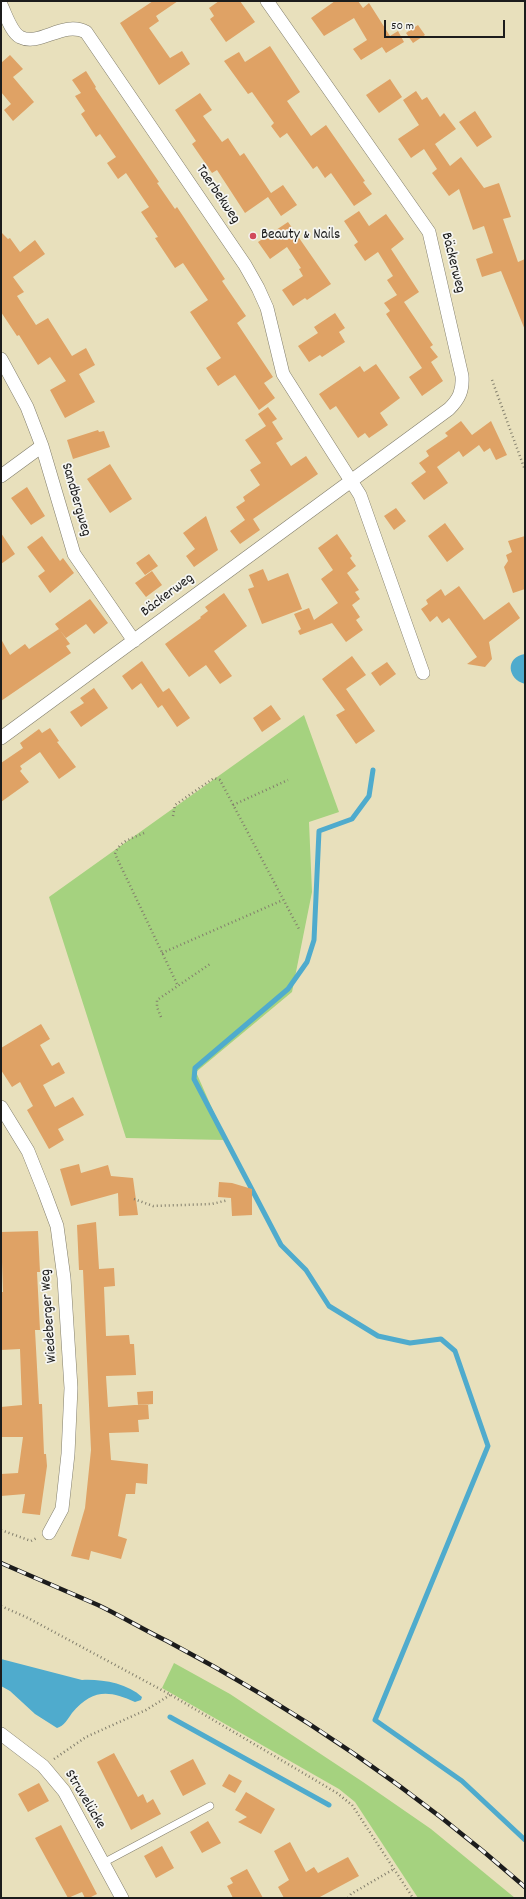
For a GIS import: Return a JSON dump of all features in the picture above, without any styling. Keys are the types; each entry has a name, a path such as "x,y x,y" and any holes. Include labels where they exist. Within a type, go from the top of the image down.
{"street":[{"name":"Bäckerweg","path":"1,738 449,409 458,400 463,386 462,376 429,232 267,1"},
{"name":"Taerbekweg","path":"1,6 11,27 20,37 31,40 64,29 79,28 86,32 96,43 245,265 267,308 283,374 352,479"},
{"name":"Sandbergweg","path":"1,359 27,407 42,446 74,554 134,641"},
{"path":"1,476 42,446"},
{"path":"352,479 360,495 423,673"},
{"name":"Wiedeberger Weg","path":"1,1107 28,1150 57,1226 64,1278 71,1388 68,1454 62,1509 49,1533"},
{"name":"Struvelücke","path":"1,1734 43,1766 64,1791 122,1898"}],"lane":[{"path":"103,1863 210,1806"}],"path":[{"path":"492,380 525,470"},
{"path":"173,816 175,805 214,778 220,780 300,932"},
{"path":"233,805 288,780"},
{"path":"144,833 121,843 115,854 178,986"},
{"path":"162,953 283,900"},
{"path":"160,1017 157,1007 157,1000 210,964"},
{"path":"134,1199 153,1206 212,1204 228,1200"},
{"path":"1,1530 31,1542 49,1533"},
{"path":"1,1606 28,1618 171,1695 342,1797 352,1805 413,1898"},
{"path":"43,1766 86,1737 146,1710 171,1695"},
{"path":"348,1898 350,1894 394,1869"}],"green space":[{"path":"304,715 339,812 309,822 312,892 292,992 196,1072 226,1140 126,1138 49,897"},
{"path":"174,1663 230,1694 363,1782 431,1829 515,1898 418,1898 355,1802 339,1789 162,1688"}],"water":[{"path":"525,654 525,684 515,678 512,673 511,663 514,659"},
{"path":"1,1659 82,1680 97,1680 114,1683 129,1688 142,1697 141,1700 135,1702 117,1695 101,1694 94,1696 79,1705 64,1724 57,1728 35,1714 10,1691 1,1686"}],"building":[{"path":"153,1 178,1 156,16 159,21 149,28 170,58 182,51 190,64 159,85 120,23"},
{"path":"219,1 240,1 255,22 226,42 210,19 214,16 209,8"},
{"path":"335,1 358,1 363,8 369,3 390,36 398,31 404,42 386,53 382,47 361,60 353,49 367,40 354,18 324,36 311,18"},
{"path":"418,25 425,35 413,43 406,33"},
{"path":"270,46 300,92 287,101 302,123 311,136 326,125 365,181 363,182 372,194 354,206 331,173 325,178 317,166 313,169 287,133 280,138 271,126 274,123 252,92 248,94 224,61 239,52 245,62"},
{"path":"10,55 23,69 13,77 34,102 13,121 4,110 11,104 1,92 1,63"},
{"path":"86,71 96,87 95,88 159,182 157,183 175,209 177,207 225,279 222,281 246,316 237,323 273,377 264,383 275,398 259,410 235,375 218,386 206,368 221,358 190,312 208,300 183,263 175,268 155,238 158,237 141,212 149,207 126,173 118,179 107,163 116,157 100,134 96,137 81,114 85,111 75,96 81,93 72,80"},
{"path":"390,79 402,97 379,113 366,95"},
{"path":"416,91 422,100 427,97 440,117 444,113 456,129 435,144 450,166 461,157 484,188 499,183 511,217 503,219 518,262 525,259 525,330 501,271 482,277 476,259 493,253 484,226 473,230 459,189 449,196 432,173 437,169 424,149 411,158 398,139 419,125 403,100"},
{"path":"200,93 212,110 203,116 222,142 228,138 240,156 244,153 271,193 283,185 297,205 281,216 268,197 245,213 217,170 212,173 192,144 196,141 175,110"},
{"path":"475,111 492,137 477,147 459,122"},
{"path":"359,211 369,226 386,214 404,239 391,249 419,292 404,302 433,345 430,347 438,357 431,362 443,381 422,396 409,377 422,368 386,314 390,311 384,303 397,295 387,280 393,276 378,252 365,261 354,245 358,242 344,221"},
{"path":"288,222 331,284 307,300 305,298 293,306 282,290 303,276 299,269 301,268 287,247 270,259 258,242"},
{"path":"1,232 8,239 10,238 20,252 35,240 45,254 13,277 24,292 17,296 36,325 48,318 72,356 86,348 95,365 79,374 95,402 65,418 50,390 66,381 50,357 38,365 19,335 17,336 1,312"},
{"path":"335,313 345,328 339,332 345,342 322,357 320,355 309,362 298,346 318,333 314,327"},
{"path":"376,364 400,398 380,413 388,425 369,438 365,433 358,438 336,406 330,410 319,394 360,366 364,372"},
{"path":"268,407 277,419 272,422 283,439 276,443 291,466 306,456 318,474 253,519 260,530 240,544 230,531 245,520 236,507 245,501 243,497 260,485 250,470 261,463 245,440 266,426 258,414"},
{"path":"461,421 472,435 491,421 507,455 496,460 490,448 484,452 479,445 463,457 459,451 437,467 448,483 424,500 411,483 426,472 419,463 429,456 426,451 448,436 445,433"},
{"path":"98,430 99,432 104,431 110,447 73,459 67,440"},
{"path":"110,464 132,499 110,513 87,479"},
{"path":"27,487 45,516 31,525 11,498"},
{"path":"396,508 406,521 394,530 384,516"},
{"path":"206,516 218,550 194,567 186,556 195,549 183,533"},
{"path":"445,523 464,549 447,562 428,536"},
{"path":"1,533 15,554 1,564"},
{"path":"337,534 352,556 350,558 356,566 347,573 359,590 355,592 360,599 352,605 360,617 356,620 363,630 346,642 332,623 300,635 298,631 301,629 294,614 309,608 314,620 338,603 321,579 333,570 318,548"},
{"path":"42,536 60,561 63,558 74,573 50,593 38,576 45,571 27,547"},
{"path":"525,536 525,589 513,593 504,567 508,561 506,555 512,552 508,541"},
{"path":"149,554 158,566 145,575 136,563"},
{"path":"263,569 268,581 288,573 302,609 262,624 248,589 254,587 249,575"},
{"path":"152,571 162,585 146,597 135,583"},
{"path":"459,586 484,620 509,602 520,618 489,642 492,659 485,667 467,664 477,657 449,618 442,623 437,616 430,622 421,609 428,604 426,600 441,589 445,596"},
{"path":"224,593 247,626 214,651 232,676 220,684 206,665 189,677 165,644 201,618 200,617 208,611 205,607"},
{"path":"90,599 108,623 94,634 86,624 66,638 55,624"},
{"path":"59,629 70,644 66,646 71,653 1,701 1,639 10,655 25,644 29,649"},
{"path":"352,656 366,675 346,689 375,731 356,744 336,715 345,710 322,679"},
{"path":"142,661 163,692 169,688 190,718 177,727 162,705 158,708 141,683 132,690 122,676"},
{"path":"387,662 396,674 380,686 371,673"},
{"path":"94,688 108,708 81,727 70,712 84,703 80,698"},
{"path":"271,705 281,719 262,732 253,718"},
{"path":"50,728 59,741 57,742 76,767 59,779 40,752 20,766 22,769 20,771 29,782 1,802 1,763 23,748 20,743 39,729 42,733"},
{"path":"41,1024 50,1039 40,1045 52,1066 59,1062 65,1073 43,1085 55,1107 73,1097 84,1115 58,1129 64,1140 49,1149 27,1110 33,1106 20,1082 12,1087 1,1070 1,1048"},
{"path":"79,1164 81,1173 108,1165 111,1176 133,1178 138,1215 119,1216 118,1193 71,1206 60,1169"},
{"path":"219,1182 232,1183 252,1189 252,1215 232,1216 231,1198 218,1197"},
{"path":"96,1222 99,1269 114,1268 115,1286 104,1287 106,1336 129,1335 130,1344 134,1344 136,1375 106,1376 108,1407 148,1404 149,1419 138,1420 139,1432 109,1433 111,1460 148,1464 147,1484 136,1483 135,1494 126,1494 118,1536 127,1539 121,1559 91,1551 89,1560 71,1556 85,1508 91,1450 83,1270 79,1270 77,1225"},
{"path":"38,1231 40,1272 37,1272 40,1330 35,1330 39,1404 42,1404 44,1454 46,1454 47,1466 40,1515 22,1513 25,1494 1,1496 1,1474 18,1473 23,1437 1,1437 1,1407 22,1405 20,1349 1,1350 1,1292 3,1292 1,1232"},
{"path":"153,1391 153,1404 138,1405 137,1392"},
{"path":"114,1753 138,1797 143,1794 147,1803 153,1799 161,1814 131,1830 97,1762"},
{"path":"193,1759 206,1784 183,1796 170,1771"},
{"path":"229,1774 242,1781 235,1793 222,1786"},
{"path":"39,1783 49,1801 28,1812 18,1794"},
{"path":"246,1792 275,1809 261,1834 238,1822 247,1817 235,1810"},
{"path":"208,1821 221,1843 202,1853 190,1832"},
{"path":"61,1825 97,1894 89,1898 85,1898 82,1892 68,1898 35,1838"},
{"path":"290,1842 306,1872 314,1867 318,1873 348,1857 359,1876 318,1898 284,1898 278,1887 289,1880 274,1851"},
{"path":"162,1846 174,1868 156,1878 144,1856"},
{"path":"247,1869 263,1898 233,1898 227,1886 233,1883 230,1878"}],"waterway":[{"path":"373,770 369,796 352,819 319,831 314,940 307,962 288,989 195,1068 194,1079 281,1245 306,1270 329,1306 378,1336 410,1343 441,1339 455,1351 488,1446 375,1720 462,1781 525,1840"},
{"path":"170,1717 329,1805"}],"railway":[{"path":"1,1563 107,1609 262,1694 308,1723 397,1784 441,1817 525,1887"}],"place":[{"name":"Beauty & Nails","path":"253,236"}]}
